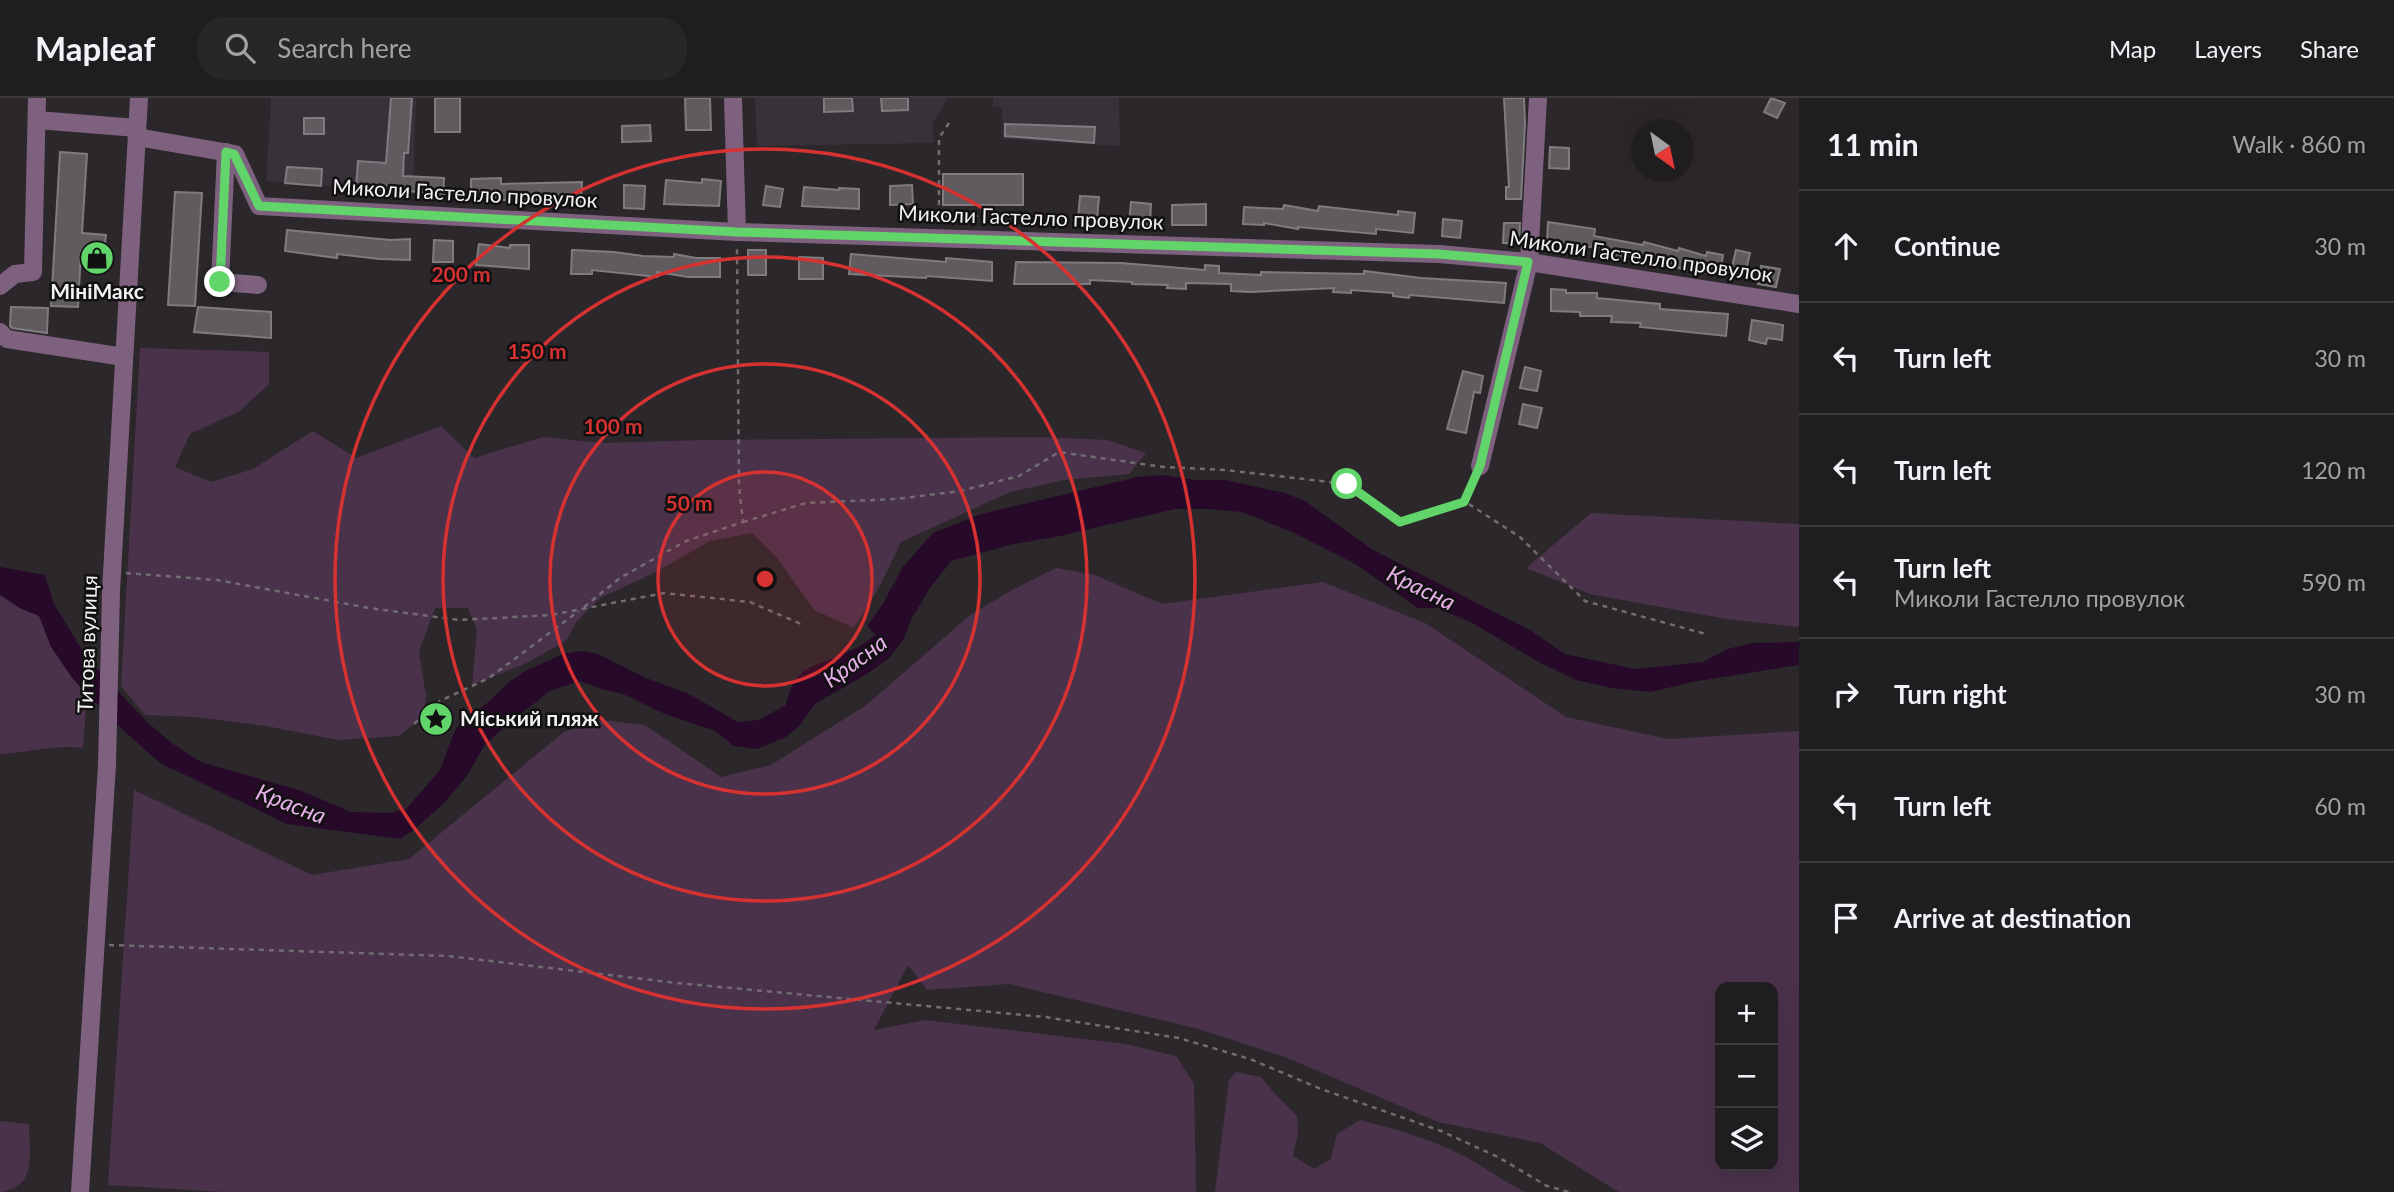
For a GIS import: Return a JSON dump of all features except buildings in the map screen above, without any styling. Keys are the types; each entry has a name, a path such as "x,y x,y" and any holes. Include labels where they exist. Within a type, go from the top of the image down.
{"street":[{"path":"0,286 15,274 33,272 37,98"},
{"name":"Титова вулиця","path":"80,1192 107,765 111,582 139,98"},
{"path":"733,98 737,232"},
{"path":"1480,466 1528,262 1538,98"},
{"path":"37,120 137,133 226,152 220,282 258,285"},
{"name":"Миколи Гастелло провулок","path":"226,152 234,154 259,206 737,232 1439,254 1528,262 1799,304"},
{"path":"0,332 6,339 124,357"}],"path":[{"path":"949,123 939,138 939,216 1042,216"},
{"path":"737,232 739,486 743,522"},
{"path":"414,724 440,701 489,678 620,578 686,541 806,503 897,499 960,491 1018,476 1059,452 1163,467 1225,470 1347,484 1400,522 1464,502 1480,466"},
{"path":"1464,502 1520,537 1585,601 1706,634"},
{"path":"111,582 152,573 217,580 369,608 459,620 551,615 664,593 750,602 802,624"},
{"path":"96,945 448,957 677,983 1045,1017 1179,1038 1250,1059 1321,1089 1441,1131 1498,1157 1547,1186 1569,1192"}],"shaded area":[{"path":"271,98 416,98 413,193 266,181"},
{"path":"755,98 948,98 933,122 933,143 757,146"},
{"path":"993,98 1119,98 1120,146 1003,139 1002,107 993,107"},
{"path":"140,348 269,352 269,384 240,411 190,434 175,467 211,482 253,469 313,431 356,458 441,426 474,458 543,437 602,443 1042,437 1107,440 1146,453 1129,474 1064,480 1010,492 901,542 880,586 854,628 814,610 778,559 752,533 710,541 654,573 600,598 576,622 567,640 527,663 472,685 477,630 468,608 435,608 419,652 426,696 424,716 399,736 338,740 266,726 196,717 145,715 121,686"},
{"path":"1591,513 1799,524 1799,627 1727,619 1590,594 1526,568"},
{"path":"1056,568 1095,575 1162,604 1323,582 1425,623 1566,717 1668,739 1799,731 1799,1192 1619,1192 1540,1143 1438,1122 1285,1057 1195,1028 1009,984 927,990 908,965 874,1030 925,1020 1126,1044 1176,1056 1194,1084 1196,1192 224,1192 108,1185 134,790 312,875 409,859 564,732 602,720 645,725 721,777 771,765 865,706 969,616"},
{"path":"0,595 20,608 40,616 59,657 87,694 83,748 62,747 0,754"},
{"path":"1236,1072 1261,1077 1297,1116 1298,1133 1293,1156 1314,1169 1331,1159 1337,1134 1360,1120 1413,1135 1451,1150 1525,1192 1215,1192 1229,1081"},
{"path":"0,1121 29,1124 27,1173 17,1186 3,1192 0,1192"}],"water":[{"name":"Красна","path":"1163,475 1195,480 1225,480 1285,493 1305,501 1373,550 1530,630 1565,654 1635,669 1703,662 1728,649 1752,643 1799,642 1799,665 1692,682 1651,692 1611,688 1576,680 1472,623 1438,608 1418,608 1357,565 1292,532 1242,512 1175,509 1014,544 951,561 930,588 912,618 903,640 889,658 816,703 799,726 786,737 757,749 734,746 715,731 665,714 623,694 580,681 550,691 484,746 467,776 445,802 400,839 287,824 160,763 73,679 51,647 39,616 0,595 0,567 45,575 54,604 87,658 147,722 173,744 201,762 299,790 351,812 390,813 406,809 440,770 455,730 465,717 485,705 525,671 563,654 581,651 598,654 646,678 689,694 738,722 759,720 786,705 790,691 801,674 876,635 867,626 884,602 902,568 933,533 981,514 1138,477"}],"place":[{"name":"МініМакс","path":"97,258"},
{"name":"Міський пляж","path":"436,719"}],"route":[{"path":"220,282 226,152 234,154 259,206 737,232 1439,254 1528,262 1480,466 1464,502 1400,522 1347,484"}]}
